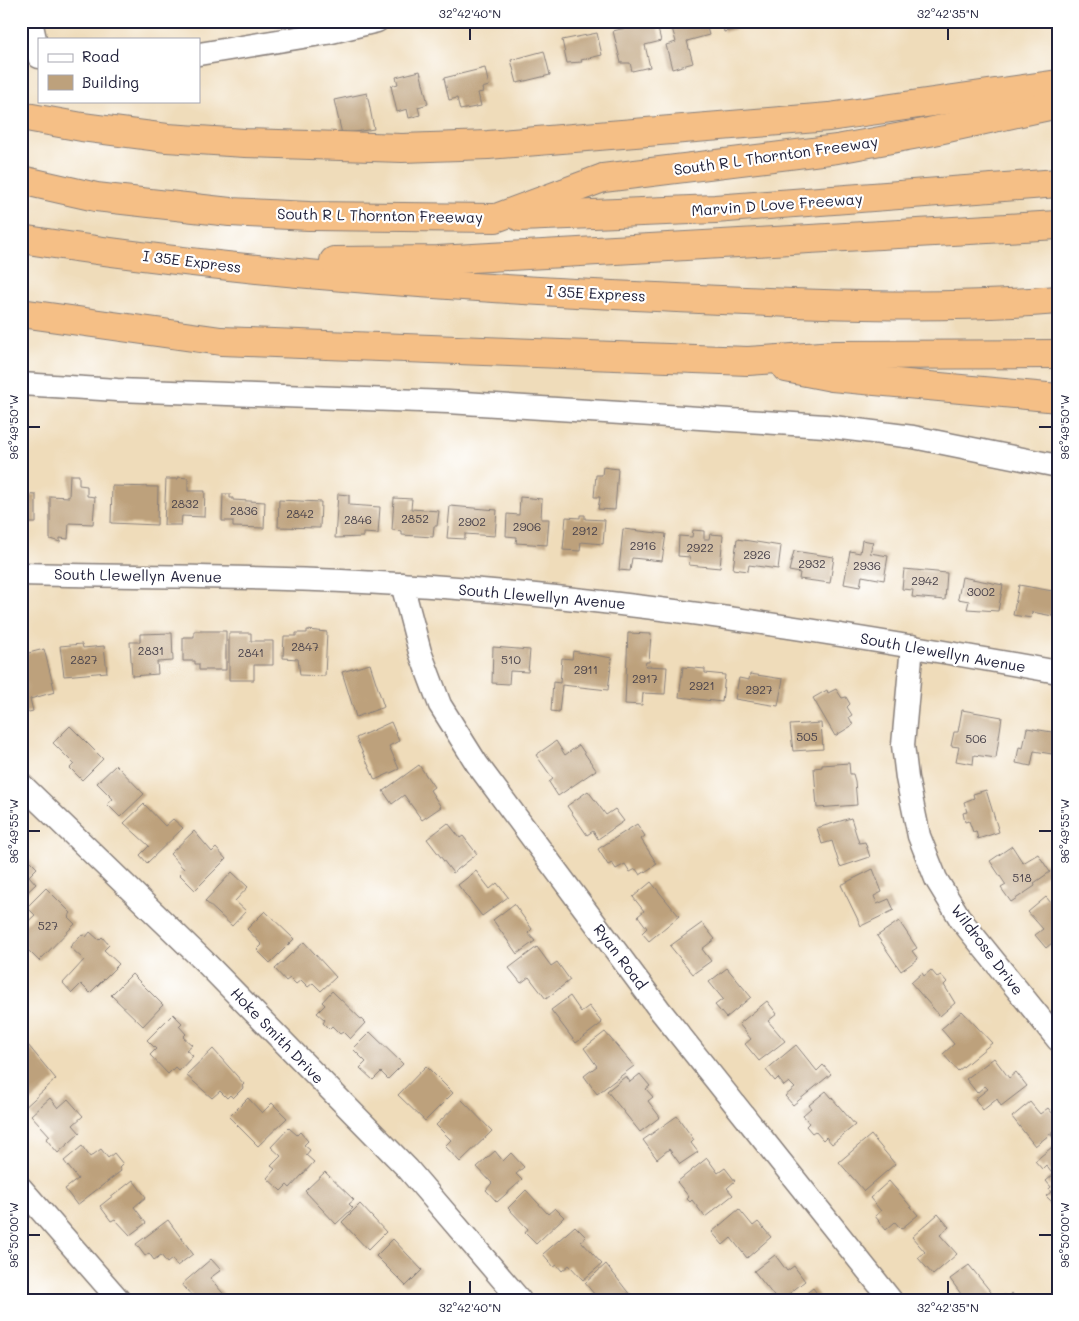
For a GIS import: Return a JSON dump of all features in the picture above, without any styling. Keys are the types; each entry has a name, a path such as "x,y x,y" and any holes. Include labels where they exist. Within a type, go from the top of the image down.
{"highway":[{"path":"21,116 167,138 245,143 402,148 488,145 829,117 1058,84"},
{"name":"South R L Thornton Freeway","path":"21,180 96,197 230,212 309,216 496,218 603,178 837,149 938,130 1058,104"},
{"name":"Marvin D Love Freeway","path":"496,218 716,209 1058,183"},
{"name":"I 35E Express","path":"135,255 318,261 438,260 1058,225"},
{"name":"I 35E Express","path":"21,239 135,255 326,277 483,289 835,305 964,306 1058,300"},
{"path":"21,313 222,341 748,361 835,355 1058,354"},
{"path":"748,361 832,378 1058,398"}],"street":[{"path":"31,21 38,52"},
{"path":"200,54 326,27 377,21"},
{"path":"21,384 117,390 448,402 825,426 913,436 1058,466"},
{"name":"South Llewellyn Avenue","path":"21,574 311,579 402,584 648,607 912,646 1058,672"},
{"path":"21,590 68,575"},
{"name":"Ryan Road","path":"402,584 420,652 440,705 477,764 659,1009 891,1300"},
{"name":"Wildrose Drive","path":"912,646 903,745 907,778 919,836 936,879 961,920 1058,1040"},
{"name":"Hoke Smith Drive","path":"21,784 204,962 408,1169 520,1300"},
{"path":"21,1188 119,1300"}],"building":[{"path":"643,21 656,21 661,41 645,45 650,67 632,71 630,63 621,63 613,31"},
{"path":"670,21 705,21 709,35 687,41 693,63 672,69 666,45 676,42"},
{"path":"722,21 756,21 756,24 724,32"},
{"path":"597,33 602,55 581,60 582,62 567,63 562,40"},
{"path":"544,51 550,75 517,83 511,60"},
{"path":"485,68 489,86 482,88 483,92 478,93 481,106 460,110 457,98 449,100 444,78"},
{"path":"420,71 428,104 418,107 420,115 409,118 407,109 397,112 391,86 398,84 396,77"},
{"path":"367,93 374,129 342,134 334,100"},
{"path":"603,467 618,469 615,510 598,509 600,497 594,497 596,475 602,475"},
{"path":"70,475 79,475 79,485 87,486 87,496 95,497 93,524 69,523 68,539 60,538 60,542 50,539 50,496 69,497"},
{"path":"178,477 188,478 188,491 205,491 204,517 182,516 181,525 164,525 166,479 178,479"},
{"path":"112,486 158,487 157,525 111,523"},
{"path":"21,494 36,495 36,523 21,523"},
{"path":"223,494 230,494 230,498 233,498 233,500 265,502 264,528 233,527 233,521 222,521"},
{"path":"338,494 349,495 349,505 380,507 378,534 363,533 363,537 335,538"},
{"path":"520,497 542,499 541,519 549,519 547,545 516,543 517,537 506,536 507,514 519,515"},
{"path":"394,498 412,499 411,509 439,511 433,537 402,535 402,531 392,530"},
{"path":"279,500 321,502 320,528 278,527"},
{"path":"450,506 497,510 495,536 465,534 465,539 447,538"},
{"path":"580,515 585,515 585,519 605,520 603,544 581,542 580,551 563,550 566,517 580,518"},
{"path":"623,529 666,534 662,561 632,558 630,571 619,570"},
{"path":"693,530 704,531 704,539 709,539 710,534 723,535 720,568 689,565 690,557 678,556 679,536 692,537"},
{"path":"737,539 781,546 778,569 749,565 748,571 733,569"},
{"path":"862,540 873,542 870,553 888,556 884,580 862,576 860,587 844,584 850,551 860,553"},
{"path":"794,551 834,557 830,583 799,579 800,573 789,571"},
{"path":"904,569 947,573 945,600 912,597 913,590 902,589"},
{"path":"962,577 1003,585 998,611 967,609 969,601 958,599"},
{"path":"1019,585 1058,592 1058,617 1032,612 1031,618 1013,615"},
{"path":"307,630 327,632 325,676 300,675 298,659 283,658 284,636 296,636 296,633 307,633"},
{"path":"194,631 226,631 226,670 199,670 199,664 195,664 195,661 183,661 183,637 194,637"},
{"path":"172,633 173,661 157,662 158,674 132,676 130,642 140,642 140,634"},
{"path":"229,633 251,633 251,641 273,641 273,665 254,665 254,680 229,680"},
{"path":"628,633 651,634 649,662 646,662 645,666 667,667 665,694 643,693 642,705 625,704"},
{"path":"82,644 83,648 104,646 107,672 64,676 60,646"},
{"path":"493,647 530,650 528,672 510,671 509,684 492,683"},
{"path":"44,649 55,692 30,699 33,711 21,714 21,655"},
{"path":"573,651 612,658 608,690 562,685 559,712 551,711 553,682 560,683 562,658 572,659"},
{"path":"370,664 384,707 356,717 342,672"},
{"path":"683,667 705,669 705,673 725,675 722,702 679,697"},
{"path":"750,674 783,679 778,706 735,699 739,678 749,680"},
{"path":"836,689 842,698 846,697 850,704 847,707 852,715 849,717 853,725 835,736 813,698 827,690 828,693"},
{"path":"962,710 1002,717 996,758 974,755 973,764 956,761 959,747 951,746 954,732 958,732"},
{"path":"391,722 399,741 389,746 399,769 375,780 356,738"},
{"path":"821,723 823,749 793,751 790,725"},
{"path":"70,726 103,759 82,780 70,768 74,764 53,743"},
{"path":"1027,728 1058,733 1058,755 1034,751 1031,766 1016,763 1019,747 1023,748"},
{"path":"556,741 565,755 579,745 596,770 558,796 549,782 553,779 536,755"},
{"path":"849,763 850,774 853,774 855,781 857,805 817,808 814,768 822,767 822,765"},
{"path":"116,765 144,794 120,817 107,804 113,799 97,783"},
{"path":"419,765 434,787 430,790 441,807 422,820 404,795 392,804 383,791"},
{"path":"986,790 999,832 978,839 976,831 973,832 969,821 965,822 963,813 967,812 964,802 974,798 973,794"},
{"path":"588,791 606,815 615,809 624,821 598,839 593,831 587,835 567,806"},
{"path":"144,804 165,826 173,819 183,828 147,863 140,855 149,846 124,823"},
{"path":"851,818 859,843 865,842 870,857 840,867 832,841 822,844 817,828"},
{"path":"448,823 460,838 463,836 477,854 453,873 427,839"},
{"path":"637,824 645,836 641,839 657,864 640,875 636,869 630,872 625,864 616,869 612,863 608,865 598,849"},
{"path":"194,831 212,852 216,848 226,859 195,890 179,874 184,869 170,854"},
{"path":"1012,846 1023,863 1038,854 1050,872 1034,883 1035,886 1011,902 1001,888 1006,885 990,861"},
{"path":"25,856 37,868 29,876 36,884 21,898 21,860"},
{"path":"873,869 882,892 874,896 877,904 889,899 894,910 861,926 841,885"},
{"path":"476,871 490,889 497,883 508,897 482,916 458,885"},
{"path":"232,872 248,887 235,901 246,911 232,926 205,901"},
{"path":"651,882 679,916 649,941 642,933 647,928 638,916 644,911 633,897"},
{"path":"46,888 71,913 68,917 75,924 39,961 21,943 21,928 35,915 27,907"},
{"path":"1046,897 1058,911 1058,938 1046,948 1035,935 1043,929 1028,912"},
{"path":"514,904 532,929 528,933 535,941 517,954 493,920"},
{"path":"265,911 294,939 270,963 257,950 262,945 247,929"},
{"path":"899,921 917,948 912,951 918,959 901,971 877,936"},
{"path":"702,923 715,939 702,949 711,961 693,974 670,946"},
{"path":"90,932 99,940 102,937 109,945 104,950 119,964 90,993 81,984 72,993 63,983 84,960 70,947 80,936 84,935 86,937"},
{"path":"304,942 336,977 321,991 313,983 308,987 301,980 296,984 290,978 286,981 275,969"},
{"path":"537,947 551,966 557,962 570,980 546,999 529,977 521,983 509,968"},
{"path":"1058,951 1058,964 1052,955"},
{"path":"727,968 751,997 726,1018 715,1005 723,999 709,982"},
{"path":"931,970 937,977 941,975 947,982 944,985 955,1003 940,1016 911,983 922,973 924,976"},
{"path":"132,974 163,1005 143,1026 111,995"},
{"path":"332,991 365,1023 350,1039 343,1032 340,1034 332,1026 329,1029 323,1023 325,1020 317,1013 325,1005 322,1002"},
{"path":"570,996 581,1012 589,1006 602,1023 576,1043 551,1010"},
{"path":"767,1001 777,1014 768,1021 785,1041 759,1061 745,1044 751,1039 739,1024"},
{"path":"962,1011 992,1043 958,1071 943,1054 954,1044 941,1029"},
{"path":"173,1014 182,1023 179,1026 186,1034 183,1037 192,1045 186,1050 193,1056 179,1071 175,1067 168,1074 150,1055 156,1049 147,1040"},
{"path":"370,1032 403,1064 388,1079 381,1072 373,1080 360,1068 366,1062 353,1049"},
{"path":"605,1032 634,1066 597,1094 584,1076 597,1066 584,1048"},
{"path":"28,1045 56,1079 22,1110 26,1114 21,1118 21,1051"},
{"path":"796,1045 817,1071 823,1065 831,1074 793,1105 785,1096 795,1088 789,1082 784,1086 778,1078 775,1081 766,1070"},
{"path":"213,1049 244,1084 243,1088 233,1098 230,1095 227,1098 220,1091 212,1098 186,1075"},
{"path":"994,1058 1009,1078 1016,1072 1027,1086 1001,1106 997,1099 983,1110 975,1099 988,1089 985,1086 977,1093 966,1079"},
{"path":"426,1066 453,1093 425,1121 398,1095"},
{"path":"640,1074 650,1086 646,1089 653,1097 648,1101 660,1117 640,1132 607,1091 626,1076 630,1082"},
{"path":"826,1091 855,1125 832,1144 826,1137 823,1140 815,1131 812,1133 806,1126 809,1123 803,1115 811,1108 809,1105"},
{"path":"50,1098 58,1108 68,1099 83,1116 73,1125 80,1133 58,1153 46,1139 50,1136 31,1115"},
{"path":"248,1098 262,1113 272,1103 287,1118 258,1146 229,1117"},
{"path":"462,1100 492,1131 460,1162 445,1146 451,1140 436,1125"},
{"path":"1030,1102 1040,1114 1048,1108 1058,1120 1058,1128 1035,1146 1012,1117"},
{"path":"677,1116 694,1140 691,1143 698,1152 680,1164 669,1149 657,1159 643,1140"},
{"path":"289,1128 297,1135 300,1132 308,1141 304,1145 310,1150 306,1155 314,1162 290,1188 287,1185 281,1191 267,1178 275,1169 271,1166 281,1156 271,1147"},
{"path":"1058,1130 1058,1199 1053,1203 1046,1196 1051,1192 1049,1189 1051,1187 1046,1181 1053,1175 1046,1165 1042,1169 1035,1161 1057,1143 1051,1135"},
{"path":"871,1135 895,1164 864,1191 839,1162"},
{"path":"82,1146 90,1157 101,1149 108,1158 114,1153 123,1164 119,1168 121,1171 77,1205 65,1189 78,1179 64,1161"},
{"path":"495,1151 503,1161 511,1153 524,1167 516,1174 522,1180 497,1202 486,1190 492,1183 477,1167"},
{"path":"707,1158 718,1173 725,1168 735,1181 727,1188 733,1195 705,1217 692,1200 690,1202 687,1199 689,1197 677,1182"},
{"path":"325,1172 354,1200 349,1204 353,1208 336,1224 305,1191"},
{"path":"133,1180 146,1197 134,1207 146,1223 130,1235 115,1219 111,1221 100,1206"},
{"path":"889,1181 918,1215 901,1229 895,1222 886,1230 875,1216 881,1211 870,1198"},
{"path":"526,1190 548,1214 555,1208 564,1217 536,1244 525,1233 528,1229 508,1208"},
{"path":"360,1204 386,1232 368,1250 342,1222"},
{"path":"739,1209 753,1226 758,1222 771,1237 747,1258 731,1238 723,1245 712,1232"},
{"path":"938,1214 949,1227 940,1235 957,1254 933,1275 918,1258 925,1252 912,1237"},
{"path":"168,1220 193,1254 177,1266 172,1259 167,1263 161,1255 154,1260 149,1253 145,1256 136,1244"},
{"path":"575,1226 586,1237 581,1241 602,1264 583,1280 569,1265 562,1271 557,1265 554,1267 543,1254"},
{"path":"393,1239 422,1270 406,1286 376,1256"},
{"path":"775,1255 787,1271 794,1266 805,1281 781,1300 777,1300 754,1271"},
{"path":"211,1259 221,1270 210,1278 227,1298 224,1300 195,1300 182,1284"},
{"path":"606,1264 634,1300 599,1300 585,1283"},
{"path":"969,1265 995,1297 992,1300 962,1300 964,1298 950,1279"},
{"path":"813,1288 822,1300 798,1300"},
{"path":"31,1293 36,1300 23,1300"},
{"path":"1012,1293 1018,1300 1004,1300"}]}
